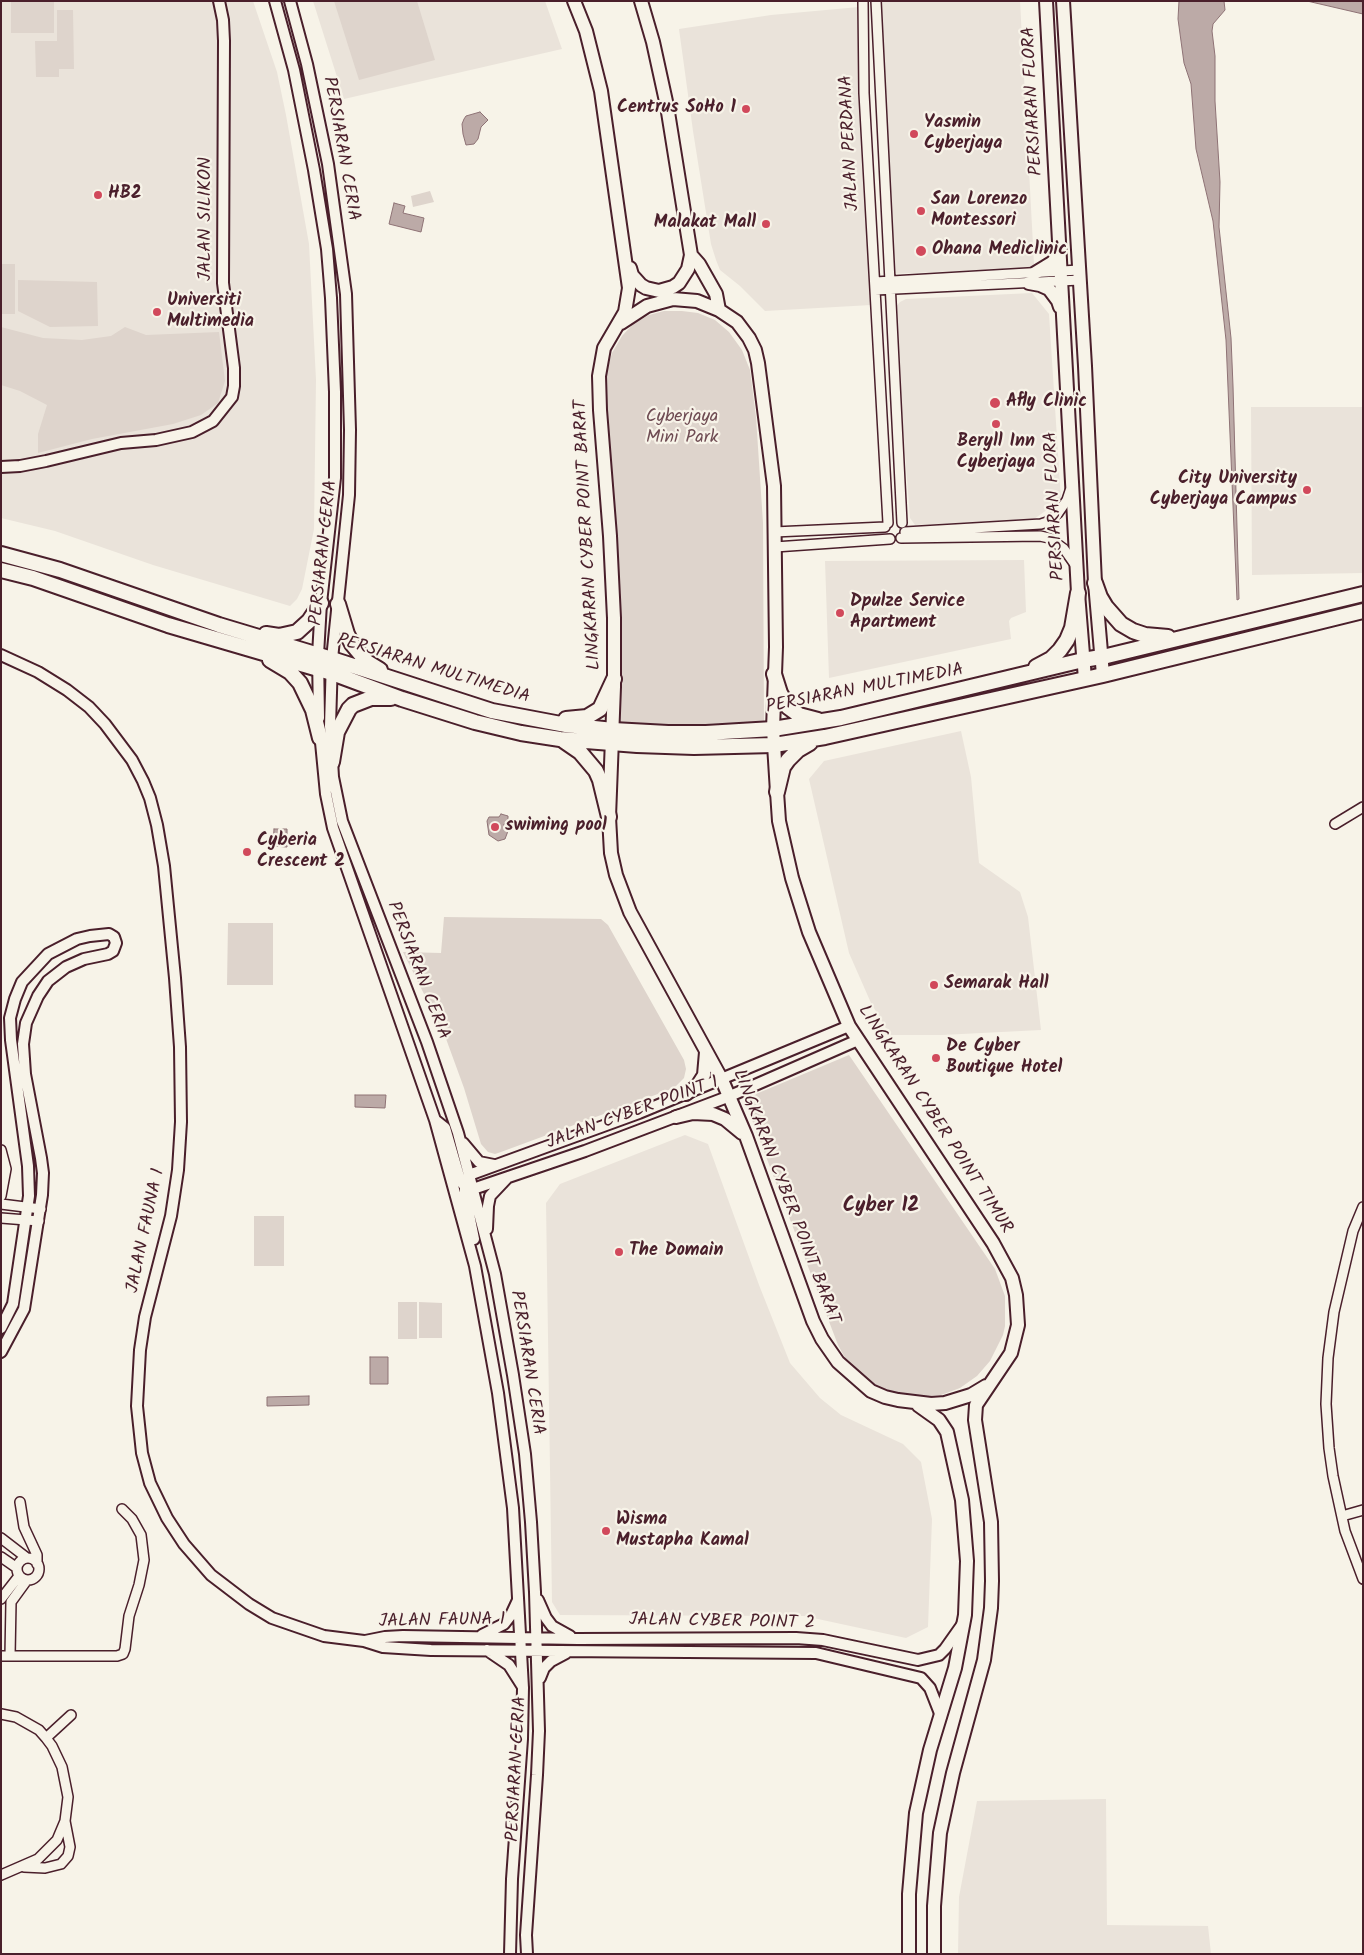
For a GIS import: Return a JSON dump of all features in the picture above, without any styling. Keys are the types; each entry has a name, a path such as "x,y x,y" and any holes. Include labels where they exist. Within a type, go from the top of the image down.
{"main road":[{"name":"LINGKARAN CYBER POINT BARAT","path":"574,1 586,31 601,91 629,280 625,312 604,348 599,376 600,419 610,536 614,679 609,817 611,853 616,875 630,912 730,1096 813,1321 822,1339 842,1367 871,1391 885,1397 913,1403"},
{"path":"584,1 582,18 586,31"},
{"name":"PERSIARAN FLORA","path":"1046,1 1078,593 1085,679"},
{"name":"PERSIARAN FLORA","path":"1064,1 1095,583 1103,675"},
{"path":"624,245 632,275 641,285 652,290 667,289 679,283 688,269 691,255 665,98 653,42 641,2"},
{"path":"1060,251 1053,262 1032,278 1049,289 1058,301 1063,317"},
{"path":"691,255 700,264 716,294 719,310"},
{"name":"LINGKARAN CYBER POINT TIMUR","path":"615,328 634,313 661,301 684,299 702,303 719,310 737,322 755,350 764,399 774,486 774,745 779,821 800,907 823,968 849,1026 993,1243 1012,1278 1016,1295 1018,1325 1011,1353 976,1405 975,1420 990,1522 991,1608 984,1660 953,1773 940,1833 934,1906 934,1954"},
{"name":"PERSIARAN MULTIMEDIA","path":"1,554 60,570 219,625 332,658 492,711 613,737 694,747 774,745 825,737 1103,675 1363,611"},
{"name":"PERSIARAN MULTIMEDIA","path":"1,570 32,578 168,625 325,671 402,699 475,722 521,733 560,739 774,729 828,721 1083,660 1102,658 1363,594"},
{"path":"1095,583 1106,607 1121,624 1145,635 1186,637"},
{"path":"1005,680 1051,659 1060,650 1072,628 1078,593"},
{"path":"219,625 256,633 279,636 288,635 301,630 321,603"},
{"path":"338,604 347,634 360,654 386,674 409,685"},
{"path":"230,643 280,665 300,683 313,710 320,738"},
{"path":"774,674 780,693 788,707 799,715 828,721"},
{"path":"462,702 537,716 579,719 587,717 600,709 614,679"},
{"path":"332,762 337,732 353,705 371,698 402,699"},
{"path":"777,792 781,774 788,760 804,746 825,737"},
{"path":"560,739 580,752 596,771 609,817"},
{"path":"686,1094 697,1086 704,1075 706,1050"},
{"path":"676,1116 693,1113 713,1114 726,1119 746,1136"},
{"path":"913,1403 944,1403 971,1394 988,1385"},
{"path":"909,1954 909,1894 916,1813 930,1750 955,1668 963,1623 967,1561 962,1500 947,1432 939,1420 927,1410 913,1403"}],"street":[{"name":"JALAN SILIKON","path":"1,467 20,466 121,443 156,440 192,432 213,421 232,397 234,368 223,283 224,41 223,20 219,1"},
{"name":"PERSIARAN CERIA","path":"275,1 294,70 314,170 327,249 331,298 334,372 334,478 321,603 318,655 325,671 332,762 342,821 427,1042 458,1133 469,1175"},
{"name":"PERSIARAN CERIA","path":"290,1 307,64 328,164 346,294 350,495 338,604 333,631 332,658 325,671 320,738 326,794 333,828 435,1120 471,1252 498,1393 508,1460 519,1596 523,1688 522,1739 511,1888 510,1954"},
{"name":"JALAN PERDANA","path":"863,1 864,93 884,438 886,534 890,539"},
{"name":"JALAN PERDANA","path":"876,1 903,531"},
{"path":"875,286 1080,275"},
{"path":"879,359 893,358"},
{"path":"882,410 896,408"},
{"path":"884,438 898,437"},
{"path":"903,531 1042,524 1052,519 1062,508 1068,500 1072,486"},
{"path":"774,532 887,525 896,520 903,531"},
{"path":"775,547 897,540 903,531"},
{"path":"903,531 1040,536 1049,538 1064,549 1077,568"},
{"name":"JALAN FAUNA 1","path":"1,655 38,672 67,690 89,707 105,724 132,760 143,781 150,798 160,841 180,1047 182,1122 178,1170 171,1216 146,1317 140,1350 138,1415 142,1452 150,1482 166,1518 184,1544 211,1574 231,1592 272,1618 298,1628 324,1636 364,1641 383,1647 403,1649 522,1650"},
{"path":"1335,824 1363,807"},
{"path":"1,1328 13,1304 29,1196 28,1166 11,1040 10,1018 15,999 22,982 48,954 63,945 90,936 109,934 114,937 116,942 113,951 108,954 89,957 66,967 48,981 29,1009 23,1010 18,1006 15,999"},
{"path":"1,1352 24,1309 39,1221 43,1173 29,1101 23,1044 26,1023 38,996"},
{"name":"JALAN CYBER POINT 1","path":"469,1175 557,1145 722,1080 849,1026"},
{"name":"JALAN CYBER POINT 1","path":"469,1188 585,1151 730,1096 858,1040"},
{"path":"435,1120 445,1128 457,1170 469,1188"},
{"path":"458,1133 469,1151 479,1162 488,1165 498,1164"},
{"path":"1,1150 6,1169 1,1196"},
{"path":"469,1175 474,1237 471,1252"},
{"path":"486,1237 490,1196 510,1175"},
{"name":"PERSIARAN CERIA","path":"469,1188 486,1237 495,1274 513,1375 531,1522 538,1682 537,1775 526,1935 527,1954"},
{"path":"1,1204 40,1209"},
{"path":"1363,1207 1353,1231 1334,1312 1328,1358 1326,1404 1329,1448 1342,1516 1354,1558 1363,1579"},
{"path":"1,1218 39,1221"},
{"path":"1,1557 21,1574 36,1576 38,1569 37,1555 24,1527 20,1502"},
{"path":"27,1558 19,1562 21,1574 4,1601 6,1656 117,1656 123,1654 129,1616 143,1573 144,1560 140,1535 132,1519 122,1509"},
{"path":"1342,1516 1363,1510"},
{"path":"1,1538 37,1564"},
{"path":"535,1592 543,1614 552,1626 578,1638"},
{"path":"476,1637 504,1624 511,1615 519,1596"},
{"name":"JALAN CYBER POINT 2","path":"521,1637 823,1640 918,1660 939,1655 963,1623"},
{"name":"JALAN FAUNA 1","path":"364,1641 403,1636 521,1637"},
{"path":"486,1649 509,1665 523,1688"},
{"name":"JALAN CYBER POINT 2","path":"522,1650 816,1653 921,1678 930,1688 941,1716"},
{"path":"538,1682 541,1673 551,1661 560,1655 572,1652"},
{"path":"1,1714 16,1717 39,1730 46,1738 62,1767 68,1797 65,1821 57,1840 38,1859 1,1875"},
{"path":"46,1738 70,1715"},
{"path":"20,1867 45,1868 61,1864 68,1856 70,1847 65,1821"}],"shaded area":[{"name":"Universiti Multimedia","path":"1,1 253,1 277,72 309,244 316,380 314,529 302,589 297,599 290,606 153,565 55,531 1,518"},
{"path":"313,1 545,1 562,49 344,99"},
{"path":"876,1 1020,1 1034,264 1030,268 890,274"},
{"path":"1179,1 1224,1 1225,10 1213,24 1212,31 1215,56 1215,101 1220,182 1219,227 1231,338 1239,599 1237,600 1226,340 1213,221 1196,149 1191,84 1184,63 1178,19"},
{"path":"1307,1 1359,1 1363,2 1363,14"},
{"path":"859,7 871,305 765,311 740,286 720,270 711,244 679,29 771,15"},
{"path":"480,112 488,120 481,127 478,139 474,144 466,145 462,124 464,119 466,116"},
{"path":"394,203 405,206 403,213 424,218 421,232 389,224"},
{"path":"1032,293 1049,314 1061,500 1034,519 915,525 910,518 894,309 900,302 906,299"},
{"name":"City University Cyberjaya Campus","path":"1251,407 1363,407 1363,573 1252,575"},
{"path":"1024,560 1026,612 1011,618 1009,621 1011,639 829,678 825,561"},
{"path":"961,731 971,777 979,863 1020,892 1028,917 1041,1030 942,1035 890,1035 871,1003 849,953 809,779 824,761"},
{"name":"swiming pool","path":"501,814 508,816 504,828 508,831 505,839 498,841 489,835 487,821 489,817 499,817"},
{"path":"274,829 287,829 287,847 273,846"},
{"path":"355,1095 386,1095 385,1108 355,1107"},
{"path":"685,1135 708,1144 759,1285 790,1363 820,1398 841,1415 903,1444 921,1462 932,1519 928,1627 906,1638 804,1616 560,1615 552,1602 546,1203 560,1184"},
{"path":"370,1357 388,1357 388,1384 370,1384"},
{"path":"309,1396 309,1405 267,1406 267,1397"},
{"path":"1106,1799 1107,1925 1208,1926 1211,1954 958,1954 959,1897 977,1801"}],"green space":[{"path":"334,1 417,1 435,60 359,80"},
{"path":"11,2 54,2 54,33 11,33"},
{"path":"57,10 73,10 74,69 59,69 59,77 36,77 35,41 57,41"},
{"path":"430,191 434,202 413,207 411,196"},
{"path":"1,264 15,264 15,314 1,314"},
{"path":"18,280 97,282 98,326 50,327 18,311"},
{"name":"Cyberjaya Mini Park","path":"664,311 698,313 715,320 729,332 742,350 750,370 756,417 763,523 764,722 676,725 619,724 618,565 606,394 607,370 612,353 622,336 634,323 649,315"},
{"path":"1,327 43,338 82,340 111,336 125,327 146,335 219,332 225,381 218,403 201,415 173,424 92,439 38,453 38,434 47,405 20,391 1,385"},
{"path":"444,917 601,919 608,925 684,1060 686,1069 684,1078 674,1088 501,1152 495,1154 488,1152 481,1144 464,1088 445,1036 403,952 441,953"},
{"path":"228,923 273,923 273,985 227,985"},
{"path":"849,1055 995,1269 1005,1296 1005,1326 1003,1335 990,1361 977,1376 960,1388 941,1395 910,1398 880,1389 863,1378 848,1363 838,1345 744,1099"},
{"path":"254,1216 284,1216 284,1266 254,1266"},
{"path":"398,1302 417,1302 417,1339 398,1339"},
{"path":"419,1302 442,1303 442,1338 419,1338"}],"place":[{"name":"Centrus SoHo 1","path":"746,109"},
{"name":"Yasmin Cyberjaya","path":"914,134"},
{"name":"HB2","path":"98,195"},
{"name":"San Lorenzo Montessori","path":"921,211"},
{"name":"Malakat Mall","path":"766,224"},
{"name":"Ohana Mediclinic","path":"921,251"},
{"name":"Universiti Multimedia","path":"157,312"},
{"name":"Afly Clinic","path":"995,403"},
{"name":"Beryll Inn Cyberjaya","path":"996,424"},
{"name":"City University Cyberjaya Campus","path":"1307,490"},
{"name":"Dpulze Service Apartment","path":"840,613"},
{"name":"swiming pool","path":"495,827"},
{"name":"Cyberia Crescent 2","path":"247,852"},
{"name":"Semarak Hall","path":"934,985"},
{"name":"De Cyber Boutique Hotel","path":"936,1058"},
{"name":"The Domain","path":"619,1252"},
{"name":"Wisma Mustapha Kamal","path":"606,1531"}],"district":[{"name":"Cyber 12","path":"881,1208"}]}
